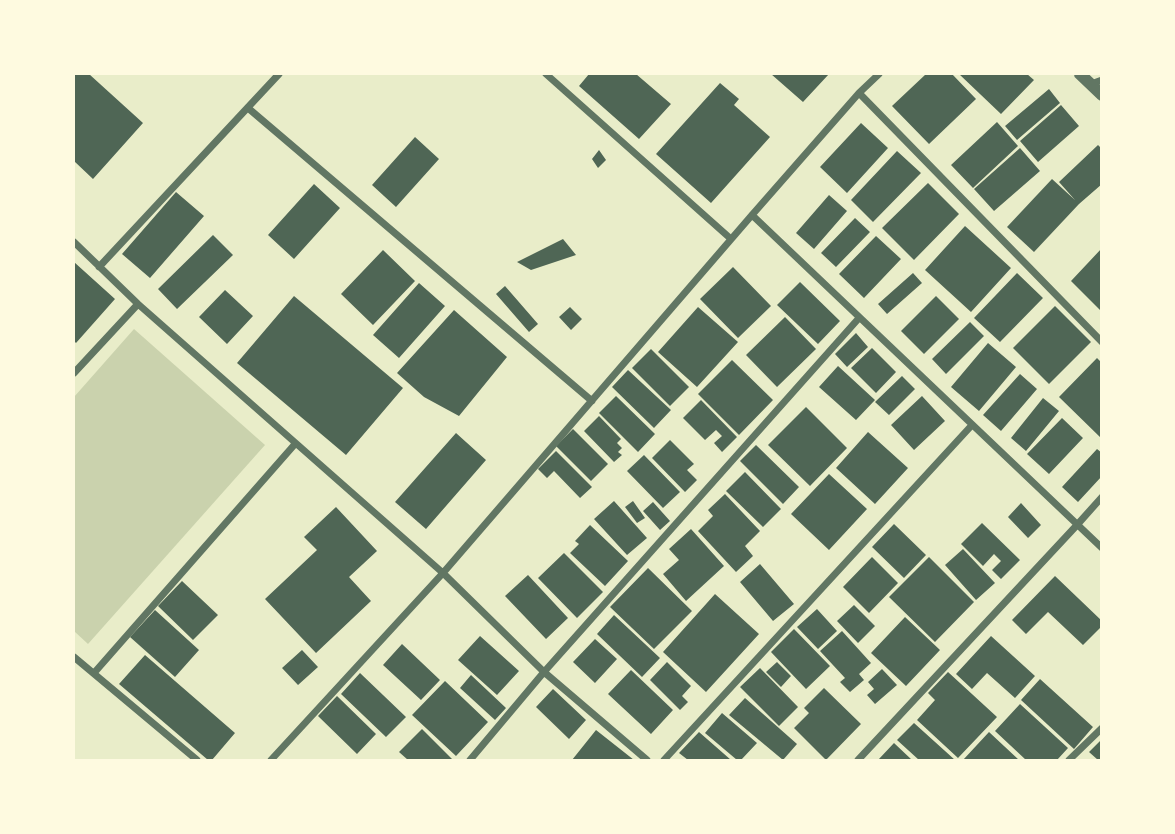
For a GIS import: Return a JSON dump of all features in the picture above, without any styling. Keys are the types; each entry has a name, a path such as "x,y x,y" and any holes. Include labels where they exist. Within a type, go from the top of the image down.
{"street":[{"path":"99,267 279,74"},
{"path":"546,74 731,239"},
{"path":"554,81 560,74"},
{"path":"271,761 443,573 731,239 859,93 879,74"},
{"path":"1080,74 1096,82 1101,95"},
{"path":"859,93 1101,342"},
{"path":"248,108 592,401"},
{"path":"752,215 1101,548"},
{"path":"74,243 138,304 443,573 544,672 647,761"},
{"path":"74,373 138,304"},
{"path":"470,761 544,672 859,318"},
{"path":"664,761 972,425"},
{"path":"94,673 295,444"},
{"path":"858,761 1101,497"},
{"path":"74,657 197,761"},
{"path":"1069,761 1101,728"}],"green space":[{"path":"134,329 265,445 88,644 74,631 74,397"}],"building":[{"path":"74,74 89,74 143,123 93,179 74,161"},
{"path":"589,74 636,74 671,104 639,139 579,86"},
{"path":"771,74 829,74 803,102"},
{"path":"926,74 952,74 976,99 929,144 892,106"},
{"path":"959,74 1027,74 1034,80 1001,114"},
{"path":"720,83 739,99 734,105 770,137 711,203 656,154"},
{"path":"1049,89 1060,103 1017,140 1005,126"},
{"path":"1061,105 1079,126 1038,162 1020,141"},
{"path":"997,122 1018,146 973,188 951,165"},
{"path":"861,123 888,148 847,193 820,167"},
{"path":"415,137 439,159 396,207 372,185"},
{"path":"1098,145 1102,149 1102,184 1079,204 1034,252 1007,227 1052,179 1075,200 1059,182"},
{"path":"1020,148 1040,171 994,211 974,189"},
{"path":"599,150 606,160 598,168 592,159"},
{"path":"897,151 921,173 873,222 851,200"},
{"path":"928,183 959,214 914,260 882,228"},
{"path":"314,184 340,208 294,259 268,235"},
{"path":"176,192 204,216 150,278 122,254"},
{"path":"829,195 847,211 814,249 796,233"},
{"path":"855,218 870,232 836,267 821,253"},
{"path":"965,226 1011,268 971,312 925,270"},
{"path":"213,235 233,255 177,309 158,289"},
{"path":"876,236 901,259 864,298 839,274"},
{"path":"563,239 576,255 531,270 517,262"},
{"path":"1102,248 1102,312 1071,281"},
{"path":"383,250 415,281 373,325 341,294"},
{"path":"74,262 115,299 76,343 74,341"},
{"path":"733,267 771,306 738,338 700,299"},
{"path":"913,273 922,283 887,314 878,304"},
{"path":"1017,273 1043,298 1000,342 974,318"},
{"path":"800,282 840,321 818,344 777,305"},
{"path":"419,283 445,306 399,358 373,335"},
{"path":"505,286 538,324 529,332 496,294"},
{"path":"225,290 253,316 227,344 199,317"},
{"path":"294,296 403,388 346,455 237,363"},
{"path":"936,296 959,319 924,354 901,331"},
{"path":"1055,306 1091,342 1049,384 1013,348"},
{"path":"570,307 582,319 571,330 559,317"},
{"path":"698,307 738,342 697,387 658,352"},
{"path":"454,310 507,357 459,416 424,397 397,373"},
{"path":"785,317 816,349 777,387 746,355"},
{"path":"970,322 984,336 946,374 932,359"},
{"path":"856,333 868,347 847,367 835,354"},
{"path":"988,343 1016,367 979,411 951,387"},
{"path":"872,348 896,372 876,393 851,368"},
{"path":"651,349 689,387 670,406 632,368"},
{"path":"1097,358 1102,363 1102,439 1059,397"},
{"path":"732,360 773,400 739,435 698,394"},
{"path":"838,366 875,400 856,420 819,387"},
{"path":"628,370 671,410 654,428 612,387"},
{"path":"1020,374 1037,389 1001,431 983,415"},
{"path":"902,376 915,389 889,415 875,402"},
{"path":"616,396 655,434 638,452 599,413"},
{"path":"922,396 945,421 914,450 891,425"},
{"path":"1043,398 1059,411 1026,451 1011,438"},
{"path":"701,400 737,437 722,452 714,443 722,436 716,430 705,440 683,418"},
{"path":"806,407 847,448 810,486 768,445"},
{"path":"599,416 621,439 617,443 622,448 618,452 622,455 614,462 584,431"},
{"path":"1062,418 1083,438 1049,474 1027,454"},
{"path":"573,429 608,464 591,481 556,446"},
{"path":"868,432 908,468 875,504 836,468"},
{"path":"456,433 486,460 426,529 395,502"},
{"path":"670,440 694,464 687,470 697,480 685,492 652,458"},
{"path":"756,445 799,487 783,504 740,461"},
{"path":"1097,449 1102,453 1102,476 1078,502 1062,487"},
{"path":"556,451 592,487 580,498 554,471 547,478 538,469"},
{"path":"644,455 680,492 663,508 627,471"},
{"path":"745,472 781,509 763,527 726,491"},
{"path":"829,474 867,509 829,550 791,514"},
{"path":"725,494 760,531 745,546 753,556 736,572 698,531 713,516 708,510"},
{"path":"614,501 647,538 627,555 594,519"},
{"path":"633,501 645,518 637,523 625,507"},
{"path":"653,502 670,521 660,530 643,511"},
{"path":"1021,503 1041,525 1028,538 1008,517"},
{"path":"336,507 377,551 349,577 371,601 316,653 265,599 317,550 304,537"},
{"path":"982,523 1020,560 1001,579 992,570 1001,561 994,554 983,566 961,544"},
{"path":"894,524 926,555 904,578 872,547"},
{"path":"590,525 628,561 605,586 570,553 579,544 575,541"},
{"path":"691,529 724,566 686,601 663,574 679,560 669,549"},
{"path":"963,549 995,583 976,600 945,565"},
{"path":"564,553 603,592 577,618 538,578"},
{"path":"872,557 898,583 869,613 843,587"},
{"path":"929,557 974,602 935,642 889,597"},
{"path":"760,564 794,604 773,621 740,582"},
{"path":"648,568 692,611 654,649 610,607"},
{"path":"528,575 568,618 546,639 505,596"},
{"path":"1055,576 1102,621 1102,626 1083,645 1048,612 1026,634 1012,620"},
{"path":"182,581 218,615 193,640 158,606"},
{"path":"715,594 759,634 706,692 663,652"},
{"path":"854,605 875,626 858,643 837,621"},
{"path":"817,609 837,631 818,649 797,627"},
{"path":"155,610 199,650 175,677 130,637"},
{"path":"614,615 660,658 642,677 597,634"},
{"path":"905,617 940,650 906,686 871,653"},
{"path":"794,629 830,666 806,689 771,652"},
{"path":"842,631 871,663 859,674 864,680 850,692 840,682 845,678 820,651"},
{"path":"480,636 519,671 497,695 458,660"},
{"path":"991,636 1035,676 1015,698 987,673 972,689 956,674"},
{"path":"595,639 617,659 595,683 573,662"},
{"path":"402,644 440,680 421,700 383,665"},
{"path":"302,650 318,667 298,685 282,668"},
{"path":"145,655 235,733 212,760 208,760 119,684"},
{"path":"667,662 691,686 682,696 688,702 680,710 650,680"},
{"path":"777,662 791,676 781,687 766,672"},
{"path":"760,668 798,707 779,726 740,687"},
{"path":"882,669 897,685 875,704 867,695 874,689 868,682"},
{"path":"631,670 673,710 651,734 608,694"},
{"path":"948,672 997,717 958,758 917,720 935,700 928,693"},
{"path":"360,673 406,717 386,737 341,694"},
{"path":"471,675 506,708 495,720 460,688"},
{"path":"1040,679 1093,727 1074,749 1021,700"},
{"path":"445,681 488,722 456,756 412,715"},
{"path":"824,688 861,724 826,760 794,728 809,713 804,708"},
{"path":"553,689 586,720 569,739 536,707"},
{"path":"337,696 376,734 357,754 318,716"},
{"path":"745,698 797,744 783,760 729,715"},
{"path":"1020,704 1068,748 1057,760 1026,760 995,731"},
{"path":"722,713 757,743 741,760 737,760 705,733"},
{"path":"914,723 955,760 919,760 897,740"},
{"path":"422,729 453,760 408,760 399,752"},
{"path":"596,730 634,760 572,760"},
{"path":"699,732 731,760 688,760 679,753"},
{"path":"989,732 1019,760 963,760"},
{"path":"1102,739 1102,760 1098,760 1089,752"},
{"path":"894,743 912,760 878,760"}]}
